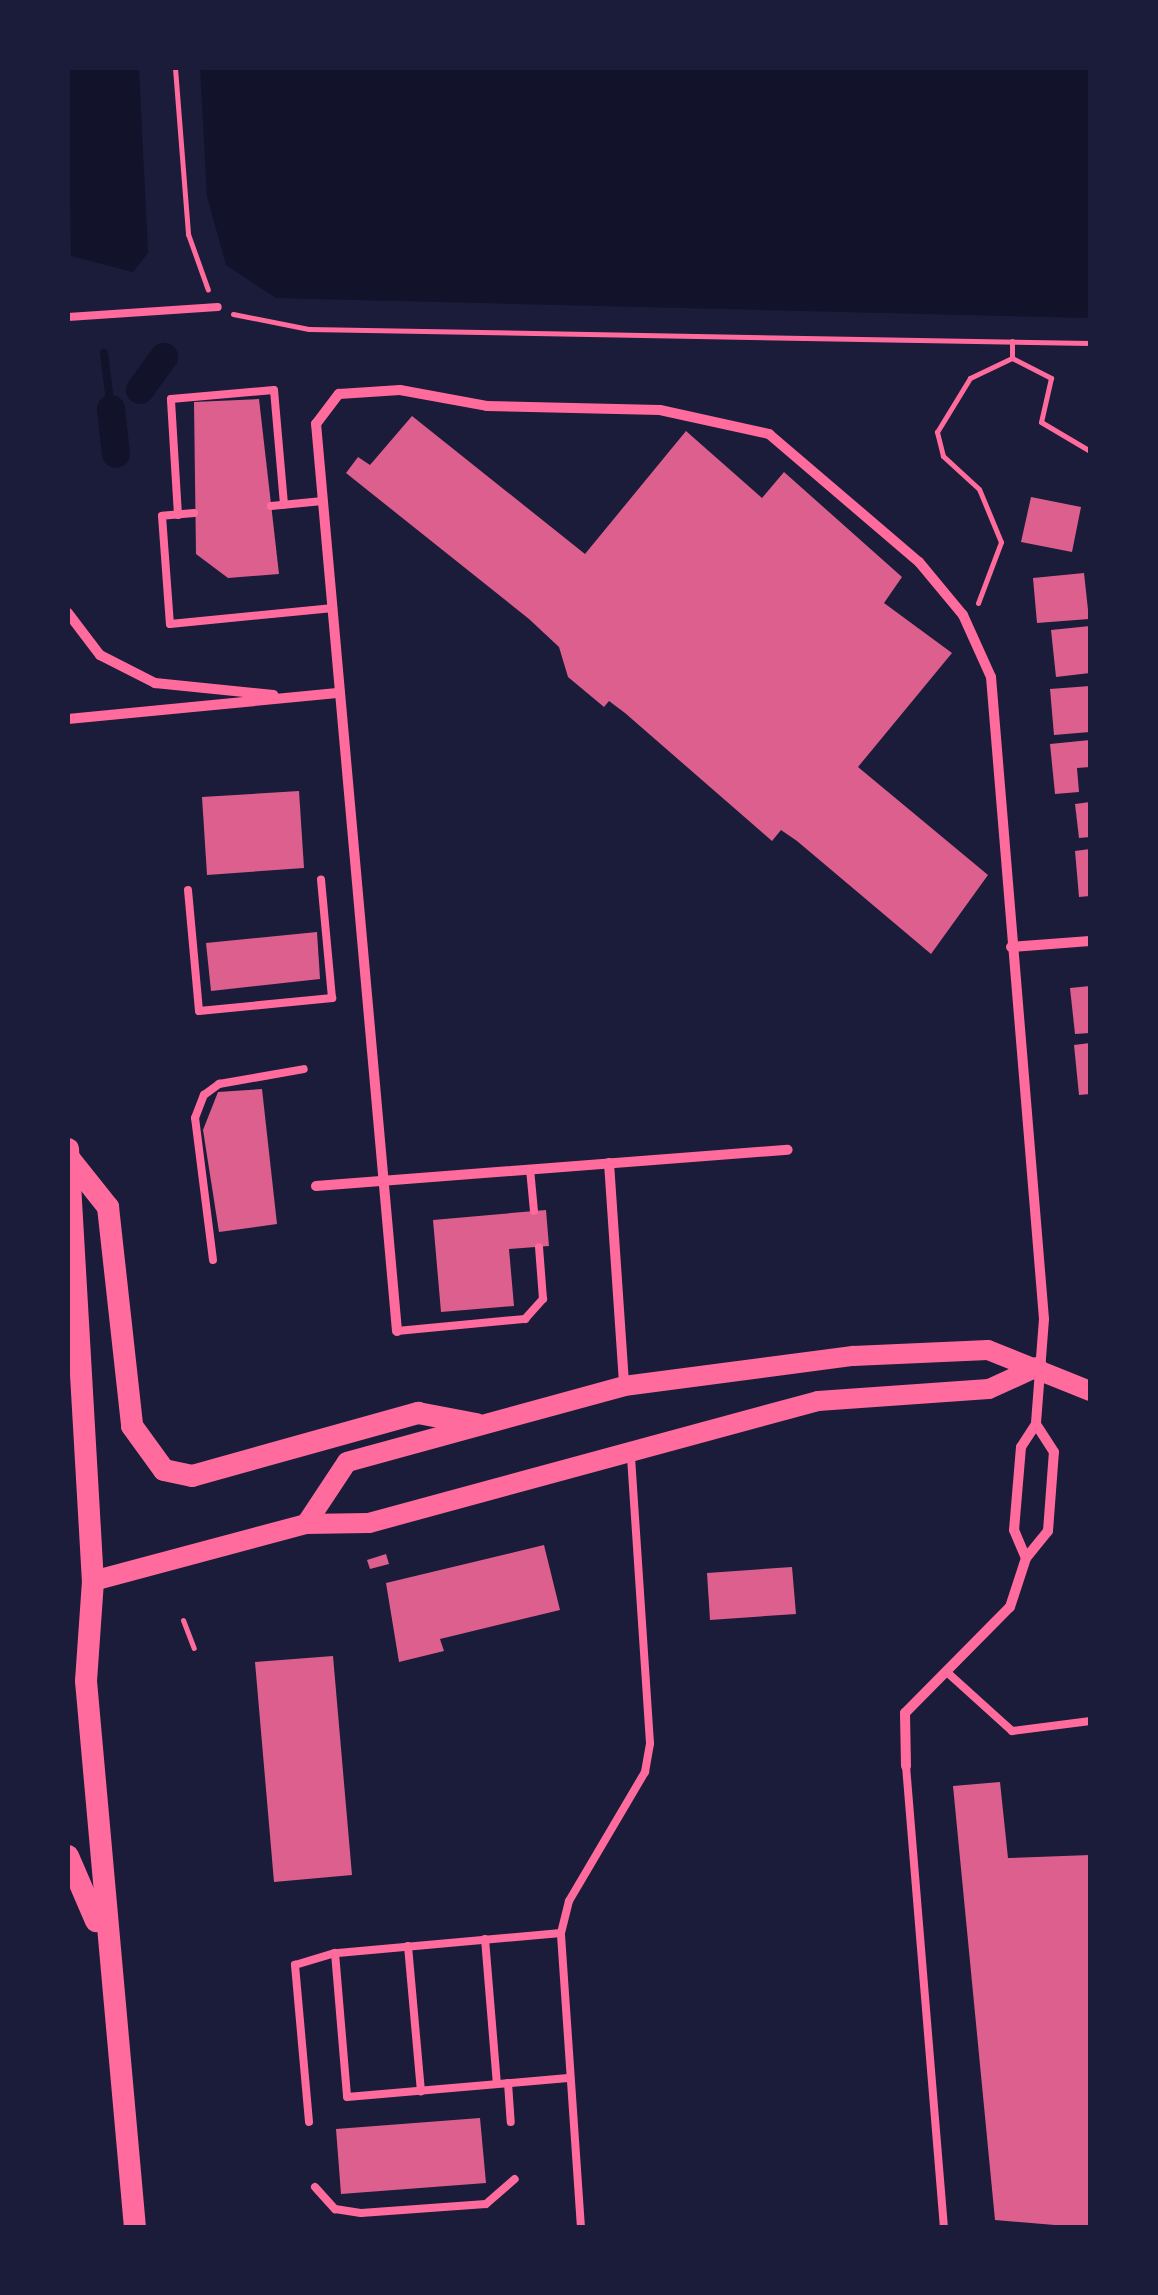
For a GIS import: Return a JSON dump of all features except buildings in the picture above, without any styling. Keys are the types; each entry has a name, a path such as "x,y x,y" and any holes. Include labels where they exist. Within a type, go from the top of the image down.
{"main road":[{"path":"68,1149 93,1581 86,1681 106,1950 136,2228"},
{"path":"68,1158 108,1207 132,1426 164,1470 192,1476 418,1413 476,1424"},
{"path":"306,1524 347,1462 624,1386 872,1355 988,1350 1037,1366 1090,1391"},
{"path":"68,1584 93,1581 306,1524 369,1523 631,1455 818,1401 989,1389 1037,1366"},
{"path":"68,1856 106,1950"}],"street":[{"path":"397,1330 316,424 339,394 660,410 769,434 919,562 962,615 992,677 1044,1319 1037,1366 1036,1424 1021,1447 1014,1530 1026,1558"},
{"path":"68,614 100,655 155,683 294,698"},
{"path":"68,719 340,693"},
{"path":"1011,947 1090,942"},
{"path":"316,1186 788,1150"},
{"path":"609,1164 624,1386"},
{"path":"906,1766 906,1713 949,1674 1010,1607 1026,1558 1048,1531 1054,1452 1036,1424"}],"lane":[{"path":"68,317 218,307"},
{"path":"178,514 170,399 274,390 284,505"},
{"path":"271,506 323,502"},
{"path":"194,513 162,516 170,624 333,608"},
{"path":"188,890 198,1011 332,998 321,880"},
{"path":"213,1260 196,1118 204,1095 304,1069"},
{"path":"530,1170 534,1211"},
{"path":"397,1330 525,1319 542,1300 539,1247"},
{"path":"581,2228 568,2078 562,1933 569,1901 645,1772 650,1743 631,1455"},
{"path":"949,1674 1012,1731 1090,1721"},
{"path":"906,1766 944,2228"},
{"path":"310,2122 295,1965 335,1953 562,1933"},
{"path":"485,1940 497,2084"},
{"path":"408,1946 421,2091"},
{"path":"335,1953 348,2097 568,2078"},
{"path":"508,2083 511,2122"},
{"path":"314,2187 335,2209 361,2213 486,2204 515,2180"}],"path":[{"path":"175,68 188,234 218,307 309,329 1090,343"},
{"path":"1012,341 1012,358"},
{"path":"1012,358 1051,378 1041,422 1090,451"},
{"path":"978,602 1001,542 986,502 943,456 937,432 970,378 1012,358"},
{"path":"183,1620 194,1648"}],"shaded area":[{"path":"68,68 139,68 148,253 133,272 71,256"},
{"path":"200,68 1090,68 1090,318 276,298 226,265 207,196"}],"waterway":[{"path":"104,353 111,409"},
{"path":"140,390 164,357"},
{"path":"111,409 116,454"}]}
